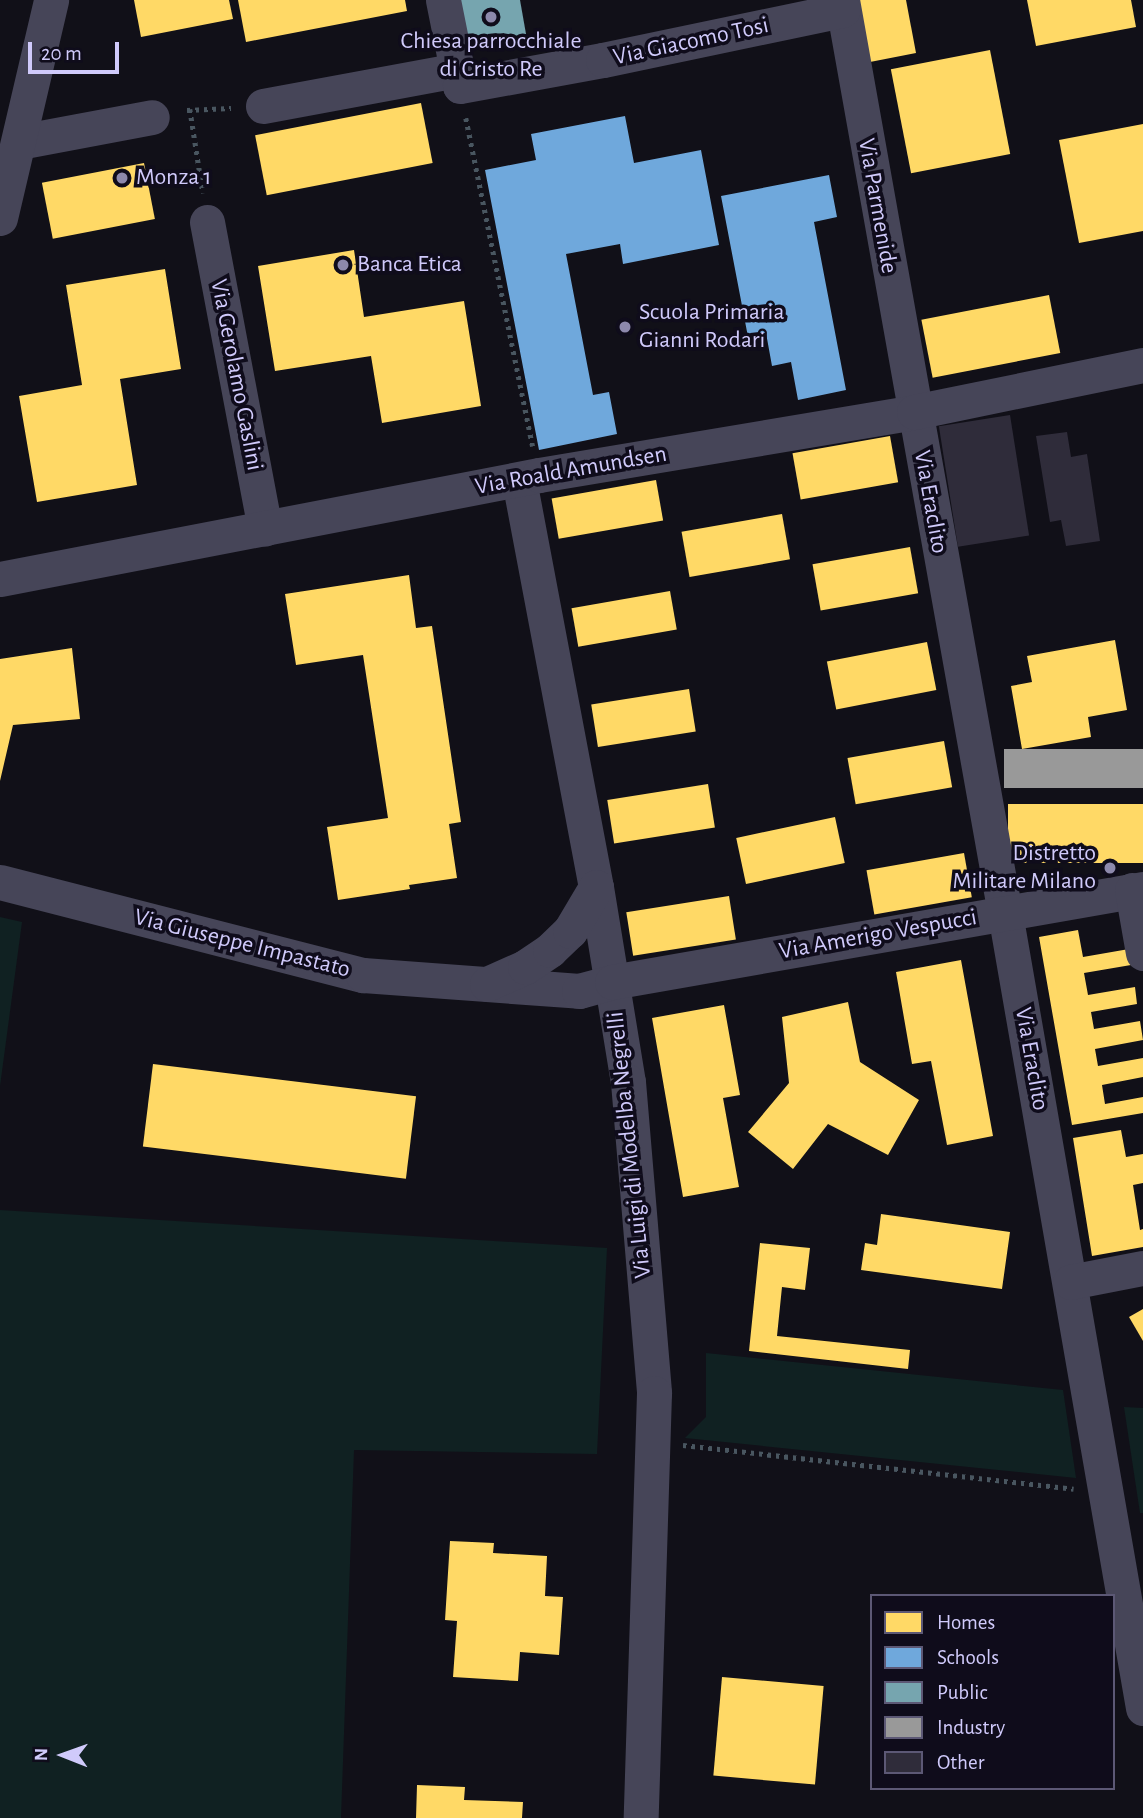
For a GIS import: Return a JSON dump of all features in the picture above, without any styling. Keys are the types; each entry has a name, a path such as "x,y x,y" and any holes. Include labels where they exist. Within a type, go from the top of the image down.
{"street":[{"path":"0,218 51,0"},
{"path":"443,0 458,78"},
{"name":"Via Giacomo Tosi","path":"263,106 603,60 843,5"},
{"name":"Via Parmenide","path":"843,5 914,411"},
{"path":"19,142 152,117"},
{"name":"Via Gerolamo Gaslini","path":"207,222 265,528"},
{"name":"Via Roald Amundsen","path":"0,579 529,477 914,411 1143,365"},
{"name":"Via Eraclito","path":"914,411 1005,912 1143,1708"},
{"name":"Via Luigi di Modelba Negrelli","path":"529,477 612,982 631,1119 654,1393 641,1818"},
{"name":"Via Giuseppe Impastato","path":"0,882 363,975 579,991 612,982"},
{"name":"Via Giuseppe Impastato","path":"487,984 525,967 550,950 570,931 596,887"},
{"path":"1137,890 1143,953"},
{"name":"Via Amerigo Vespucci","path":"612,982 1137,890"},
{"path":"1070,1282 1143,1268"}],"path":[{"path":"458,78 529,477"},
{"path":"152,117 190,109 263,106"},
{"path":"190,109 207,222"},
{"path":"652,1441 1106,1493"}],"shaded area":[{"path":"0,917 22,922 0,1086"},
{"path":"0,1210 607,1248 597,1454 354,1450 341,1818 0,1818"},
{"path":"706,1353 1063,1390 1076,1478 685,1438 706,1417"},
{"path":"1124,1407 1143,1408 1143,1513 1140,1513"}],"building: Homes":[{"path":"134,0 229,0 233,19 141,37"},
{"path":"238,0 405,0 407,11 246,42"},
{"path":"859,0 906,0 916,53 870,62"},
{"path":"1027,0 1131,0 1136,27 1036,46"},
{"path":"990,50 1010,154 911,173 891,69"},
{"path":"421,103 433,163 267,195 255,135"},
{"path":"1143,124 1143,231 1079,243 1059,140"},
{"path":"144,163 155,219 53,239 42,183"},
{"path":"354,250 364,317 464,301 481,406 382,423 371,356 275,371 258,266"},
{"path":"165,269 181,369 120,379 137,485 37,502 19,396 82,385 66,285"},
{"path":"1049,295 1060,353 933,378 921,320"},
{"path":"890,436 898,482 801,499 793,453"},
{"path":"656,480 663,520 559,539 552,498"},
{"path":"782,514 790,559 690,577 682,532"},
{"path":"910,547 918,593 821,610 813,564"},
{"path":"409,575 416,628 432,626 461,822 449,824 457,878 409,885 410,889 338,900 327,827 388,818 363,655 296,665 285,594"},
{"path":"670,591 677,629 578,647 572,608"},
{"path":"1115,640 1127,710 1088,717 1091,737 1022,749 1011,686 1032,682 1027,656"},
{"path":"927,642 936,690 836,710 827,661"},
{"path":"72,648 80,719 13,725 0,781 0,659"},
{"path":"689,689 696,731 598,747 591,704"},
{"path":"944,741 952,787 856,804 847,758"},
{"path":"708,784 715,827 614,843 607,800"},
{"path":"1008,804 1143,804 1143,863 1008,863"},
{"path":"835,817 845,863 746,884 736,838"},
{"path":"964,853 972,897 874,915 867,870"},
{"path":"729,896 736,939 633,956 626,912"},
{"path":"1078,930 1083,957 1129,949 1131,965 1084,973 1088,995 1135,987 1137,1004 1091,1012 1094,1029 1140,1021 1143,1040 1095,1049 1098,1066 1143,1058 1143,1077 1102,1085 1105,1104 1143,1097 1143,1113 1072,1125 1039,937"},
{"path":"961,960 993,1136 947,1145 931,1061 912,1064 896,972"},
{"path":"848,1002 860,1062 919,1100 888,1155 828,1124 793,1169 748,1132 789,1083 782,1017"},
{"path":"724,1005 740,1095 723,1098 739,1187 683,1197 652,1018"},
{"path":"153,1064 416,1096 406,1179 143,1146"},
{"path":"1121,1130 1126,1157 1143,1154 1143,1183 1133,1185 1140,1230 1143,1229 1143,1247 1092,1256 1073,1138"},
{"path":"881,1214 1010,1232 1002,1289 861,1270 865,1243 877,1245"},
{"path":"760,1243 810,1248 805,1290 782,1287 777,1336 910,1350 908,1369 749,1351"},
{"path":"1143,1309 1143,1341 1129,1317"},
{"path":"450,1541 494,1543 493,1553 547,1556 545,1596 563,1597 559,1655 520,1652 518,1681 453,1677 457,1621 445,1620"},
{"path":"722,1677 824,1686 815,1785 713,1776"},
{"path":"417,1785 465,1787 464,1800 523,1802 522,1818 416,1818"}],"building: Schools":[{"path":"625,116 634,163 701,150 719,245 623,264 620,244 566,254 593,395 609,392 617,434 539,450 485,170 536,160 531,134"},
{"path":"829,175 837,217 814,222 846,390 798,400 791,362 772,366 766,333 748,337 721,196"}],"building: Public":[{"name":"Chiesa parrocchiale di Cristo Re","path":"457,0 520,0 526,34 466,45"}],"building: Industry":[{"path":"1004,749 1143,749 1143,788 1004,788"}],"building: Other":[{"path":"1010,415 1029,535 958,547 939,426"},
{"path":"1067,432 1071,457 1087,454 1100,541 1066,546 1061,520 1050,522 1036,436"}],"place":[{"name":"Chiesa parrocchiale di Cristo Re","path":"491,17"},
{"name":"Monza 1","path":"122,178"},
{"name":"Banca Etica","path":"343,265"},
{"name":"Scuola Primaria Gianni Rodari","path":"625,327"},
{"name":"Distretto Militare Milano","path":"1110,868"}]}
